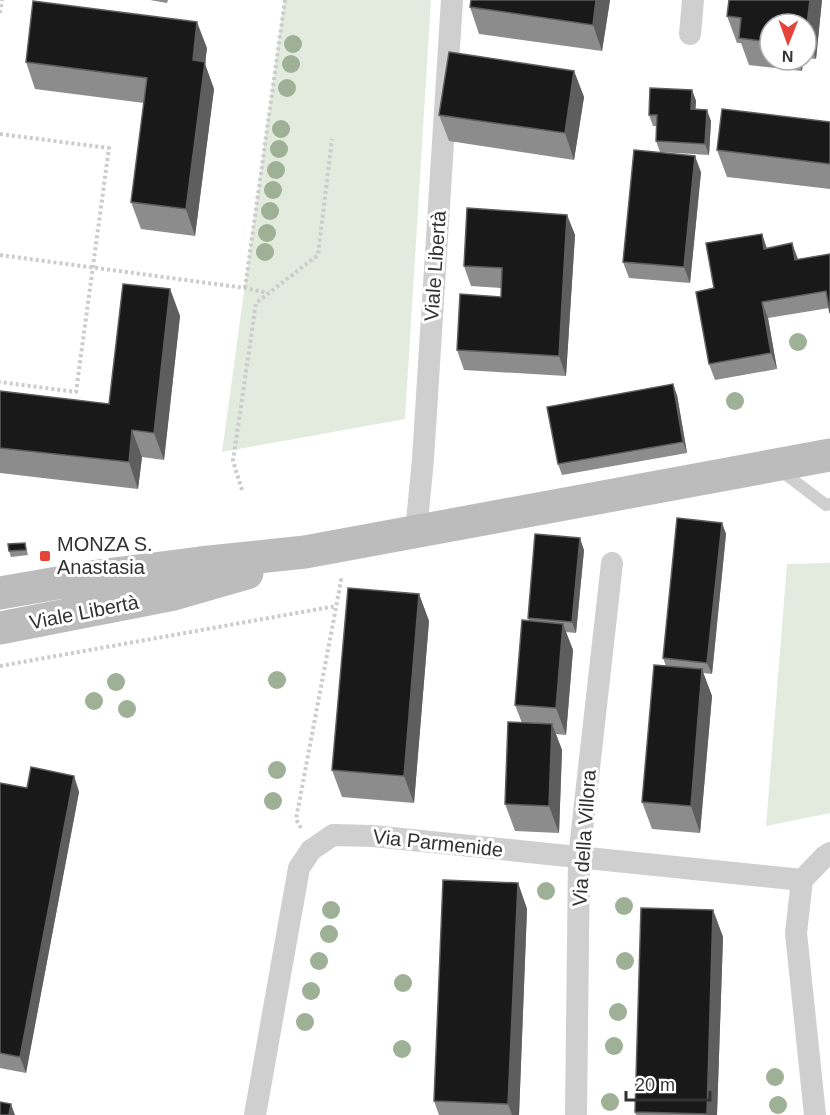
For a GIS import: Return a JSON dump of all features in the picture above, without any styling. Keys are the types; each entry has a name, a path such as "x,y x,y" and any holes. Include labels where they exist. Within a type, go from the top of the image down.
{"main road":[{"name":"Viale Libertà","path":"0,593 98,576 319,549 830,455"},
{"name":"Viale Libertà","path":"0,628 174,594 233,578 319,549"}],"street":[{"name":"Viale Libertà","path":"416,532 423,459 452,0"},
{"path":"690,34 693,0"},
{"name":"Via della Villora","path":"576,1115 579,857 612,563"},
{"name":"Via Parmenide","path":"310,850 333,835 373,836 802,880"},
{"path":"255,1115 299,868 310,850"},
{"path":"815,1115 796,933 802,880 830,853"}],"lane":[{"path":"774,466 826,505 830,504"}],"path":[{"path":"0,13 2,0"},
{"path":"245,288 285,0"},
{"path":"0,134 109,148 75,392 0,382"},
{"path":"242,490 233,461 256,303 318,255 333,139"},
{"path":"0,255 269,293"},
{"path":"310,850 296,819 340,581 319,549"},
{"path":"0,666 336,606"}],"shaded area":[{"path":"284,0 431,0 405,419 222,452"},
{"path":"830,563 830,813 766,826 787,564"}],"building":[{"path":"471,0 596,0 593,25 470,7"},
{"path":"729,0 810,0 808,12 758,12 758,40 739,38 741,18 727,16"},
{"path":"33,1 197,22 193,60 205,62 186,209 131,202 147,78 26,62"},
{"path":"449,52 574,71 565,133 439,115"},
{"path":"650,88 692,90 691,109 707,110 705,144 656,141 657,115 649,115"},
{"path":"722,109 830,122 830,164 717,150"},
{"path":"634,150 695,156 684,267 623,262"},
{"path":"467,208 567,215 559,356 457,350 460,294 501,297 502,268 464,266"},
{"path":"762,234 764,249 792,243 795,260 830,254 830,313 826,291 762,302 771,353 709,364 696,292 714,288 706,243"},
{"path":"123,284 170,289 154,433 132,430 129,462 0,448 0,391 109,404"},
{"path":"673,384 683,442 558,464 547,407"},
{"path":"677,518 722,523 707,663 663,658"},
{"path":"535,534 580,538 572,622 528,618"},
{"path":"25,543 26,550 9,551 8,544"},
{"path":"348,588 419,594 404,776 332,770"},
{"path":"522,620 563,624 556,708 515,705"},
{"path":"654,665 702,669 691,806 642,802"},
{"path":"508,722 552,724 549,806 505,804"},
{"path":"31,767 74,776 20,1057 0,1053 0,783 27,788"},
{"path":"443,880 518,883 508,1104 434,1101"},
{"path":"641,908 713,910 707,1114 635,1112"},
{"path":"0,1102 11,1104 9,1115 0,1115"}],"place":[{"name":"MONZA S. Anastasia","path":"45,556"}]}
